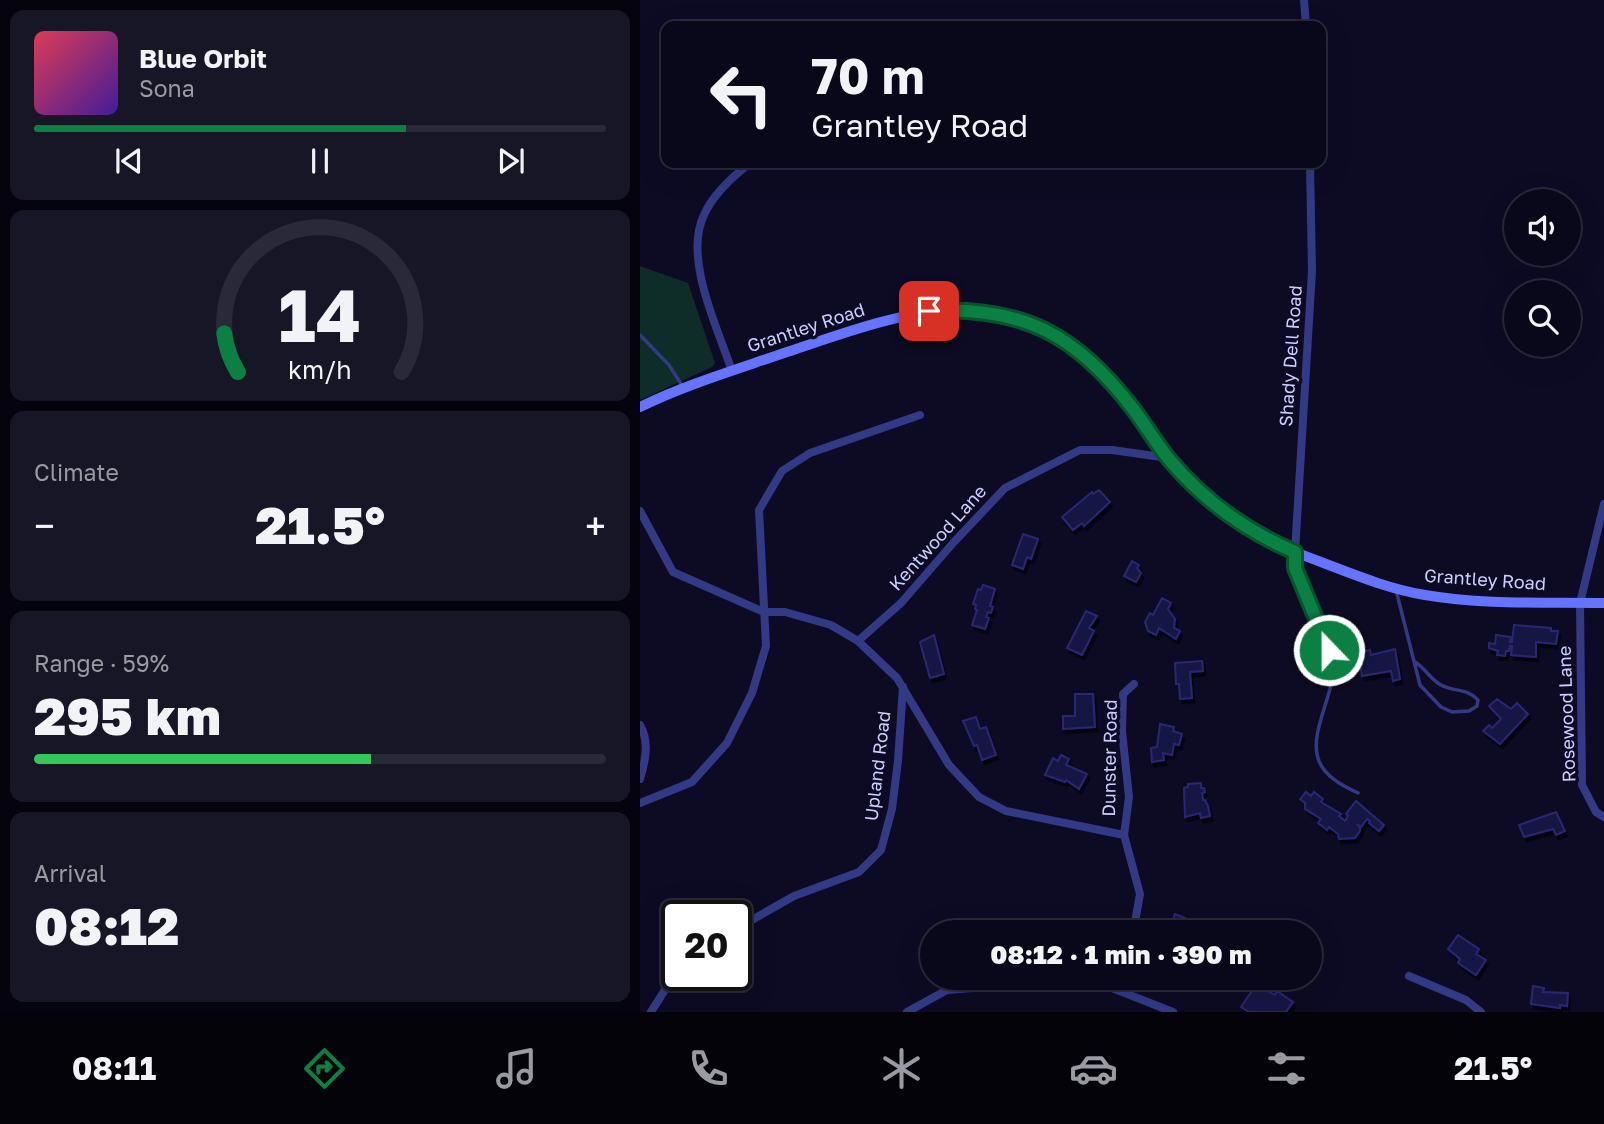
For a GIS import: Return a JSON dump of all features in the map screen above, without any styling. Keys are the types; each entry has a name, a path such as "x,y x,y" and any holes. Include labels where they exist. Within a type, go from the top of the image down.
{"street":[{"path":"1304,0 1306,21"},
{"path":"732,371 702,281 697,248 703,215 729,180 744,168"},
{"name":"Shady Dell Road","path":"1295,552 1312,271 1310,168"},
{"name":"Grantley Road","path":"640,407 732,371 905,315 962,309 1010,316 1052,333 1086,357 1133,409 1168,458 1224,512 1251,531 1295,552 1395,589 1465,600 1604,603"},
{"path":"640,803 692,782 727,743 752,693 766,646 759,510 782,471 810,453 920,415"},
{"name":"Kentwood Lane","path":"858,641 901,603 954,541 1005,488 1080,450 1112,450 1168,458"},
{"name":"Rosewood Lane","path":"1604,504 1580,603 1582,785 1596,811 1604,817"},
{"path":"640,511 673,572 764,612 785,612 831,625 858,641 897,678 949,765 979,797 1006,811 1124,835 1140,894 1136,920"},
{"name":"Dunster Road","path":"1124,835 1129,797 1122,731 1123,694 1134,684"},
{"name":"Upland Road","path":"752,920 794,896 859,872 881,850 892,809 897,773 903,687"},
{"path":"640,725 644,732 646,759 640,779"},
{"path":"1409,976 1466,1000 1481,1012"},
{"path":"907,1012 947,990"},
{"path":"1117,990 1173,1012"},
{"path":"651,1012 664,991"}],"lane":[{"path":"640,335 669,365 684,388"},
{"path":"1295,552 1295,568 1325,636 1333,664 1317,739 1318,759 1327,773 1358,793"},
{"path":"1395,589 1420,685 1442,707 1452,712 1469,711 1477,706 1478,700 1471,692 1440,685 1415,662"}],"green space":[{"path":"640,266 688,283 715,363 712,367 640,400"}],"building":[{"path":"1099,490 1110,502 1084,526 1082,523 1073,530 1062,517 1092,492 1093,494"},
{"path":"1023,534 1038,539 1031,559 1027,557 1023,569 1012,565"},
{"path":"1132,561 1139,565 1137,568 1141,573 1136,582 1124,576"},
{"path":"983,585 995,589 990,606 993,607 986,617 989,618 985,629 972,625 977,610 973,604 978,589 981,590"},
{"path":"1162,598 1171,603 1168,609 1175,619 1174,628 1180,631 1176,639 1159,628 1156,635 1148,631 1145,622 1150,613 1153,615"},
{"path":"1086,611 1097,616 1089,628 1094,631 1082,655 1067,648"},
{"path":"1514,625 1558,631 1556,644 1536,642 1536,657 1511,655 1512,646 1505,656 1497,655 1498,651 1489,648 1489,643 1495,644 1496,635 1511,637 1512,642"},
{"path":"934,635 944,674 930,678 920,642"},
{"path":"1395,649 1400,679 1393,681 1391,671 1362,676 1358,653 1370,650 1371,655"},
{"path":"1202,661 1203,671 1190,672 1192,698 1180,699 1175,663"},
{"path":"1075,694 1093,694 1095,727 1063,729 1063,716 1075,716"},
{"path":"1497,699 1511,709 1517,703 1528,714 1500,744 1483,731 1489,725 1492,728 1501,719 1489,706"},
{"path":"976,717 980,729 986,727 996,755 982,760 963,721"},
{"path":"1160,724 1174,727 1173,731 1182,734 1179,745 1174,744 1172,755 1163,753 1164,760 1152,762 1151,748 1157,747"},
{"path":"1061,755 1069,759 1066,765 1087,774 1079,789 1066,780 1065,782 1045,775 1053,758 1058,761"},
{"path":"1201,783 1205,792 1202,793 1203,800 1208,806 1210,816 1201,818 1200,813 1185,817 1184,788 1188,787 1188,784"},
{"path":"1306,792 1311,796 1314,792 1323,799 1321,802 1341,814 1339,816 1345,821 1348,816 1346,814 1356,801 1384,825 1379,831 1367,819 1361,827 1357,824 1360,831 1355,838 1339,839 1338,834 1329,827 1327,830 1318,823 1321,819 1305,809 1305,803 1300,799"},
{"path":"1556,812 1565,831 1556,835 1553,829 1524,837 1519,825"},
{"path":"1175,914 1185,918 1184,920 1173,920"},
{"path":"1458,935 1479,949 1476,954 1486,960 1476,975 1458,963 1460,959 1448,949"},
{"path":"1533,986 1544,988 1543,992 1568,993 1567,1006 1560,1005 1560,1008 1531,1004"},
{"path":"1253,990 1266,990 1275,995 1277,991 1293,1002 1286,1012 1249,1012 1241,1007"}],"route":[{"path":"929,311 962,309 1010,316 1052,333 1086,357 1107,377 1133,409 1168,458 1204,495 1251,531 1295,552 1295,568 1329,650"}]}
